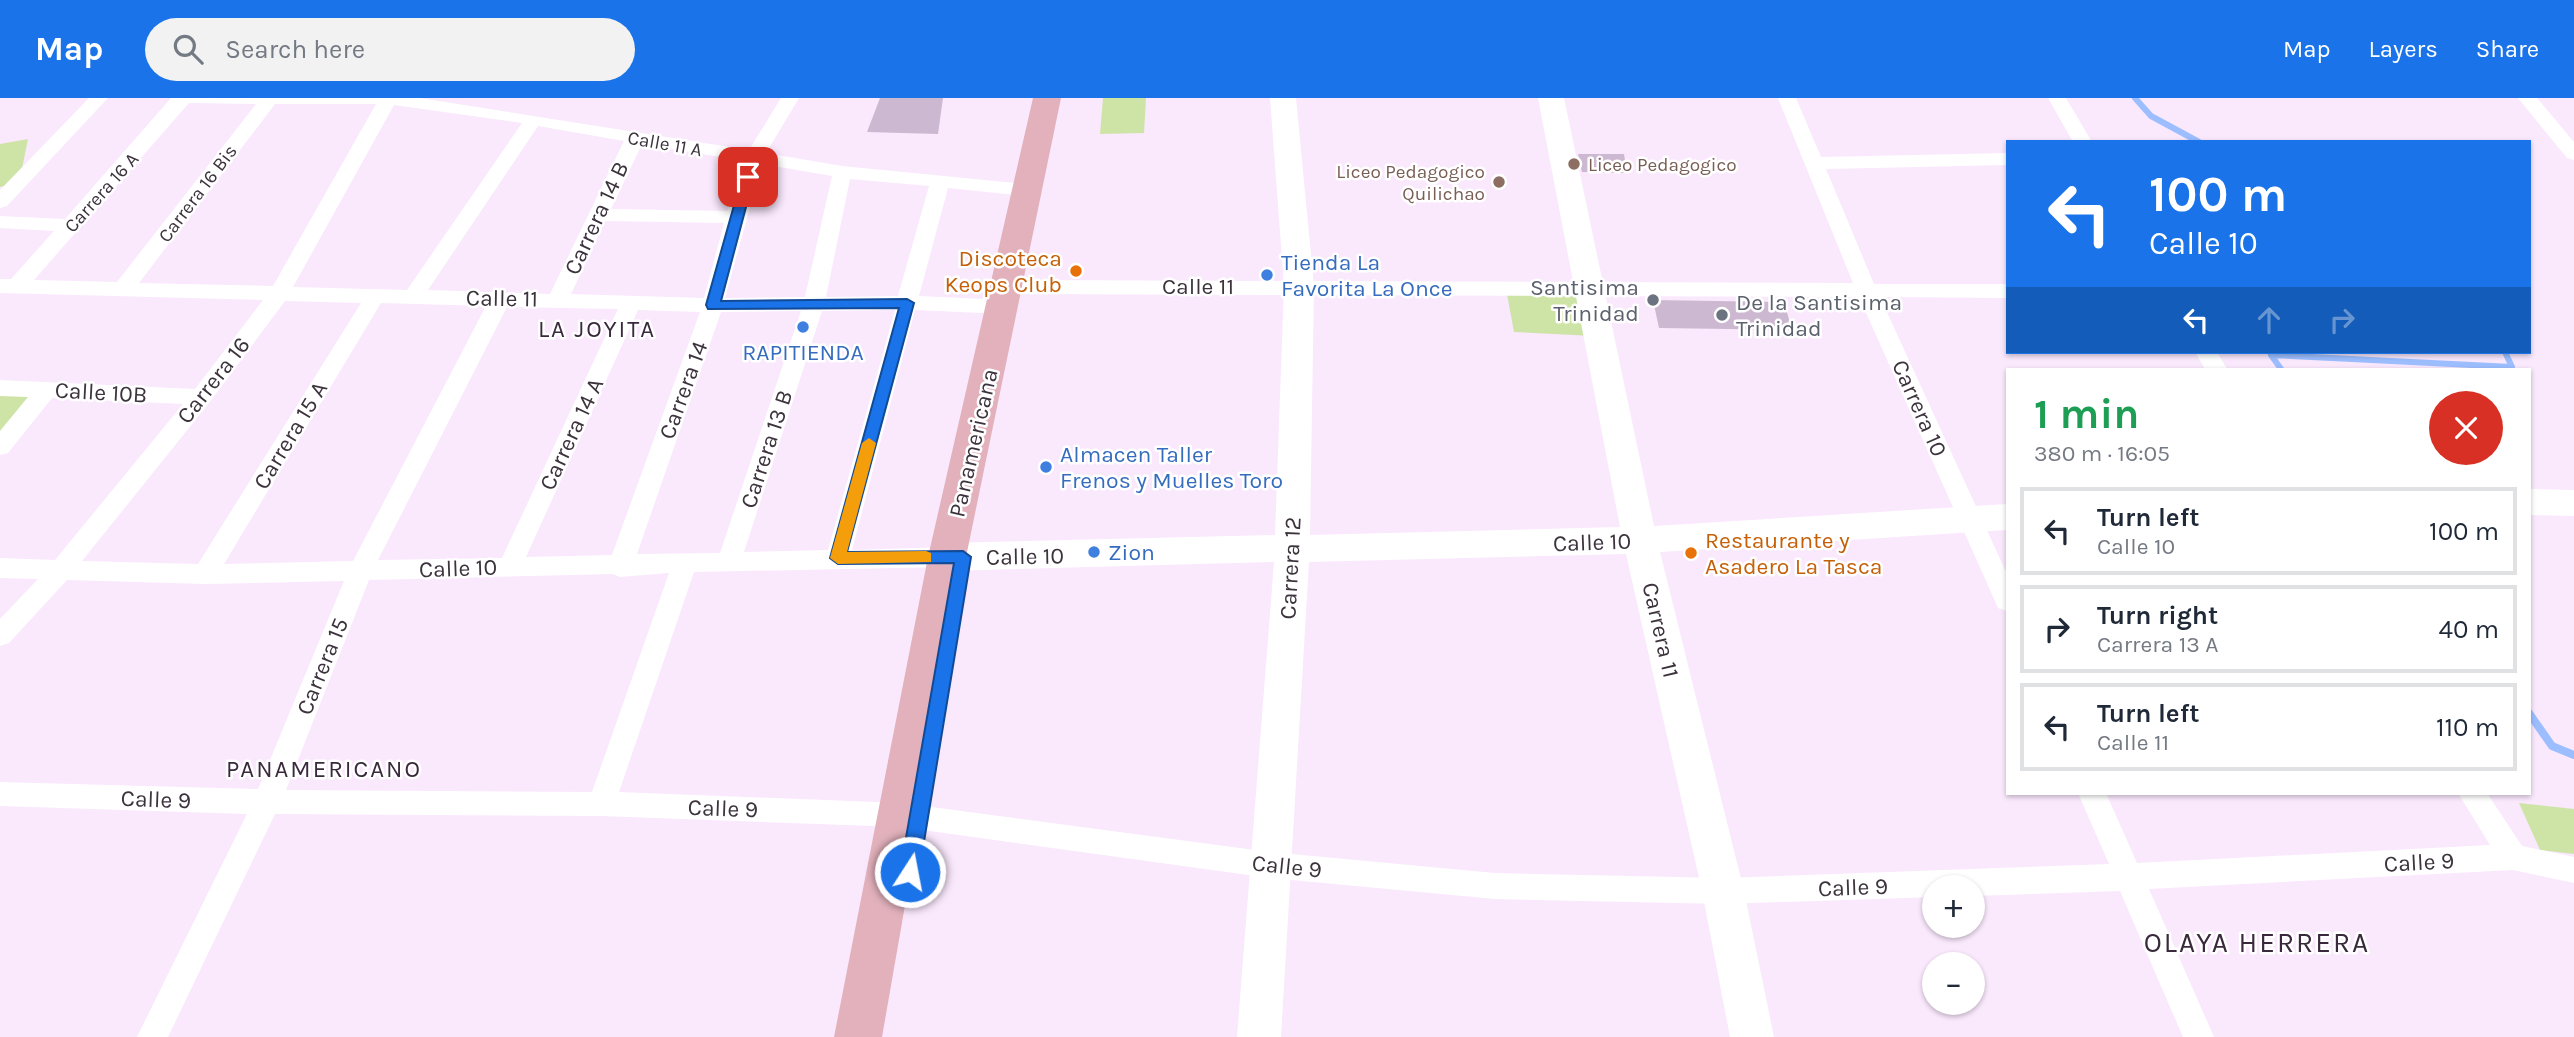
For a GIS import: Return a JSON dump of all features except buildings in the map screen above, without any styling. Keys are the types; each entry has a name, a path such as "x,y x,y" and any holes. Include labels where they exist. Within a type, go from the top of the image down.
{"main road":[{"name":"Panamericana","path":"1012,297 1025,190 1047,98"},
{"name":"Panamericana","path":"878,1037 911,816 955,557 1057,98"},
{"name":"Panamericana","path":"858,1037 911,816"}],"street":[{"path":"0,202 99,98"},
{"name":"Calle 11 A","path":"183,98 388,98 842,172 1025,190"},
{"name":"Carrera 16 A","path":"9,286 71,226 183,98"},
{"name":"Carrera 16","path":"0,636 60,570 201,397 279,292 388,98"},
{"name":"Carrera 14","path":"620,567 713,305 735,217 754,158 790,98"},
{"name":"Carrera 12","path":"1259,1037 1292,551 1299,286 1283,98"},
{"name":"Carrera 11","path":"1551,98 1640,540 1723,891 1752,1037"},
{"name":"Carrera 10","path":"1787,98 1867,292 2006,599"},
{"path":"2057,98 2082,140"},
{"path":"2527,98 2574,154"},
{"name":"Carrera 16 Bis","path":"124,288 270,99"},
{"path":"414,295 533,120"},
{"name":"Carrera 14 B","path":"558,299 635,138"},
{"path":"1815,163 2006,159"},
{"name":"Carrera 13 B","path":"729,562 814,304 842,172"},
{"path":"838,558 940,181"},
{"path":"598,215 735,217"},
{"path":"0,222 71,226"},
{"name":"Calle 11","path":"9,286 713,305 907,303 1299,286 1591,291 2006,291"},
{"name":"Carrera 15 A","path":"205,574 375,296"},
{"name":"Carrera 15","path":"152,1037 267,802 360,571 501,298"},
{"name":"Carrera 14 A","path":"510,566 632,301"},
{"name":"Calle 10B","path":"0,388 201,397"},
{"path":"0,447 46,390"},
{"path":"2531,502 2574,503"},
{"name":"Calle 10","path":"0,568 205,574 510,566 620,567 838,558 1292,551 1640,540 2006,517"},
{"path":"601,804 684,565"},
{"name":"Calle 9","path":"0,794 267,802 601,804 911,816 1270,864 1495,886 1723,891 2129,877 2513,857 2574,870"},
{"path":"2093,795 2199,1037"},
{"path":"2473,795 2513,857"}],"green space":[{"path":"1103,98 1146,98 1144,133 1100,134"},
{"path":"28,139 19,183 0,187 0,144"},
{"path":"1507,294 1587,294 1593,336 1514,332"},
{"path":"0,394 34,396 0,438"},
{"path":"2519,803 2574,809 2574,854 2540,850"}],"waterway":[{"path":"2135,98 2151,116 2195,140"},
{"path":"2280,368 2271,355 2512,367 2506,354"},
{"path":"2531,716 2552,746 2574,755"}],"slow traffic":[{"path":"869,443 838,558 926,558"}],"place":[{"name":"Liceo Pedagogico","path":"1574,164"},
{"name":"Liceo Pedagogico Quilichao","path":"1499,182"},
{"name":"Discoteca Keops Club","path":"1076,271"},
{"name":"Tienda La Favorita La Once","path":"1267,275"},
{"name":"Santisima Trinidad","path":"1653,300"},
{"name":"De la Santisima Trinidad","path":"1722,315"},
{"name":"RAPITIENDA","path":"803,327"},
{"name":"Almacen Taller Frenos y Muelles Toro","path":"1046,467"},
{"name":"Zion","path":"1094,552"},
{"name":"Restaurante y Asadero La Tasca","path":"1691,553"}],"district":[{"name":"LA JOYITA","path":"597,329"},
{"name":"PANAMERICANO","path":"324,769"},
{"name":"OLAYA HERRERA","path":"2257,942"}],"route":[{"path":"748,177 713,305 907,303 838,558 963,557 910,872"}]}
